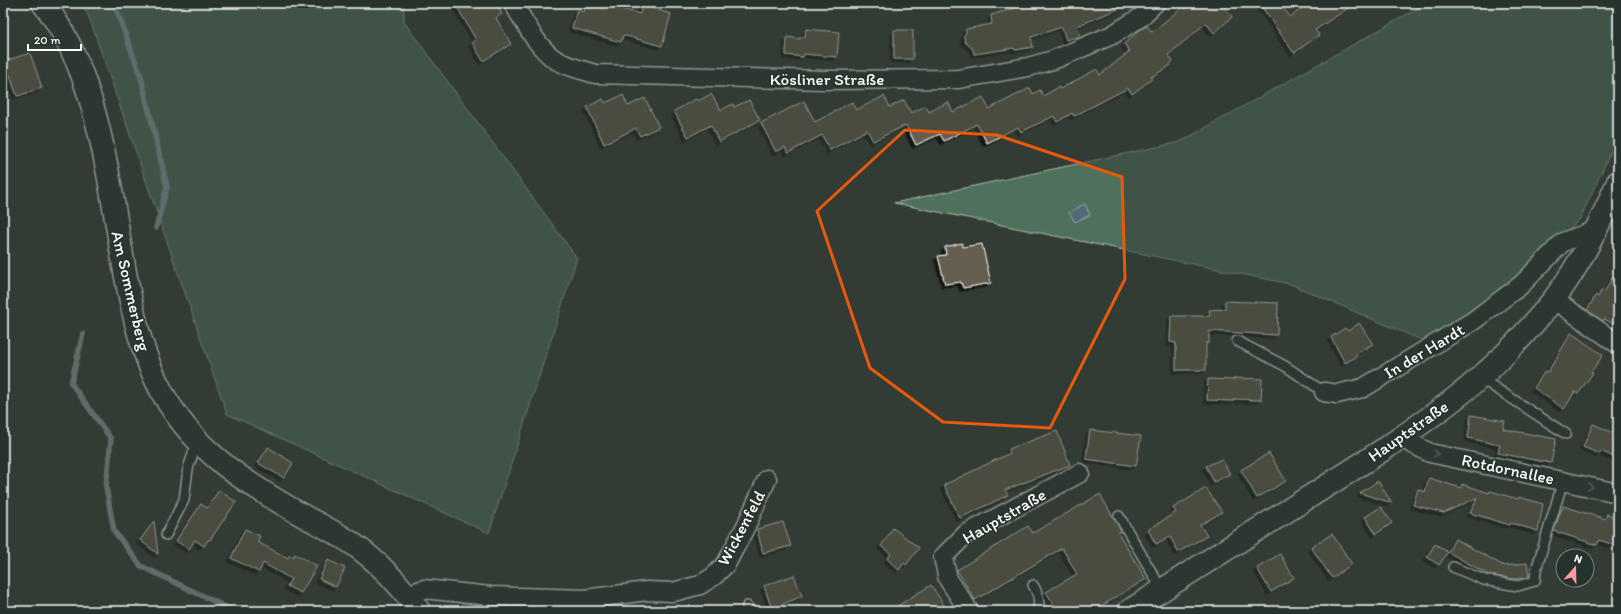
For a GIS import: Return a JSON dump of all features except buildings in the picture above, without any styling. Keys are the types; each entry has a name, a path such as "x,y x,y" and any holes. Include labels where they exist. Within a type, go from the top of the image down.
{"street":[{"name":"Am Sommerberg","path":"43,3 67,40 75,56 94,113 104,157 132,309 150,369 164,394 179,418 197,441 218,461 242,479 352,544 380,566 413,603"},
{"name":"Kösliner Straße","path":"512,3 544,50 555,59 569,67 595,74 824,80 959,79 1028,67 1053,60 1112,35 1141,17 1155,3"},
{"name":"Hauptstraße","path":"1129,611 1401,438 1459,396 1508,350 1553,299 1582,256 1596,230 1618,182"},
{"name":"In der Hardt","path":"1324,392 1337,394 1364,388 1472,322 1520,285 1563,242 1596,230"},
{"path":"1553,299 1618,344"},
{"name":"Rotdornallee","path":"1401,438 1430,453 1618,493"},
{"name":"Hauptstraße","path":"969,611 948,579 943,557 966,534 1080,473"},
{"name":"Wickenfeld","path":"413,603 424,589 490,596 585,599 647,591 673,592 700,585 714,576 726,564 746,526 767,479"}],"lane":[{"name":"In der Hardt","path":"1237,341 1285,366 1324,392"},
{"path":"1479,378 1566,434"},
{"path":"166,535 184,500 188,469 197,441"},
{"path":"1453,567 1484,580 1512,585 1518,586 1535,581 1536,570 1563,481"},
{"path":"1119,516 1162,590"},
{"path":"1033,584 1040,602 1038,611"}],"highlighted area":[{"path":"905,130 997,135 1122,177 1125,279 1050,428 943,422 870,368 817,211"}],"green space":[{"path":"81,3 404,3 404,22 577,258 489,533 227,414 89,17"},
{"path":"1427,3 1618,3 1618,136 1580,219 1502,294 1426,342 1290,284 894,203 1180,142"}],"water":[{"path":"1085,204 1090,215 1075,222 1069,212"}],"waterway":[{"path":"114,3 141,77 167,187 156,228"},
{"path":"83,334 71,383 111,439 106,487 114,531 141,566 234,611"}]}
